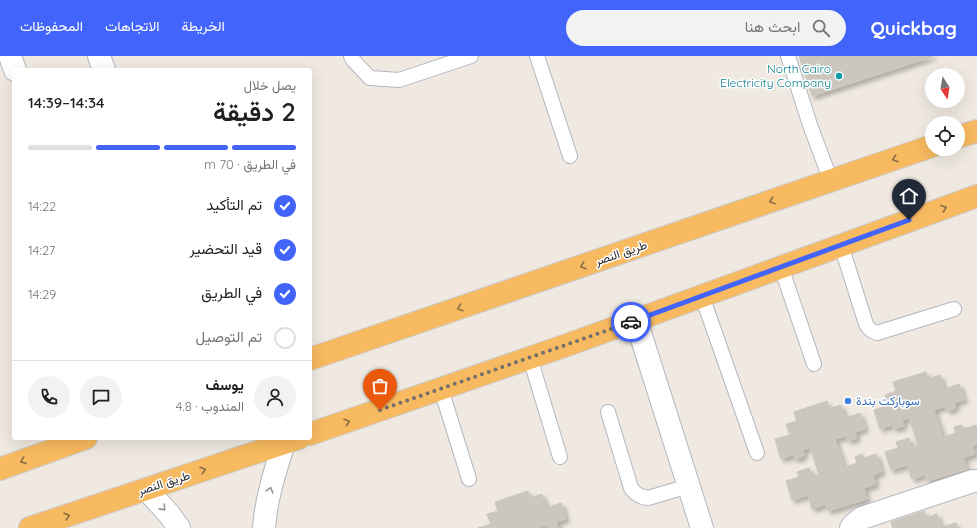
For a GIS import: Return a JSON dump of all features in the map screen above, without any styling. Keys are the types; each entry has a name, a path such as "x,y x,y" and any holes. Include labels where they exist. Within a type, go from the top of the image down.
{"highway":[{"path":"965,135 977,131"},
{"name":"طريق النصر","path":"312,358 925,148"},
{"path":"312,433 530,358 977,196"},
{"path":"0,469 53,444 75,440"},
{"name":"طريق النصر","path":"30,528 291,441"}],"street":[{"path":"10,56 14,68"},
{"path":"99,56 103,68"},
{"path":"636,320 702,528"},
{"path":"264,528 268,494 291,441"},
{"path":"851,528 862,518 973,481 977,481"},
{"path":"146,489 180,528"}],"lane":[{"path":"351,56 370,78 399,80 471,56"},
{"path":"537,56 570,156"},
{"path":"788,56 830,181"},
{"path":"841,245 866,324 872,332 877,333 954,309"},
{"path":"781,267 814,364"},
{"path":"702,296 757,453"},
{"path":"530,358 560,457"},
{"path":"441,389 469,479"},
{"path":"608,412 631,488 634,492 648,498 689,486"}],"building":[{"name":"North Cairo Electricity Company","path":"799,56 934,56 812,96"},
{"path":"926,372 928,379 940,375 944,389 959,384 964,400 954,403 956,408 947,411 945,406 934,410 943,437 956,433 954,427 962,425 963,429 976,425 977,429 977,444 972,446 975,454 963,458 967,469 927,481 925,475 912,479 907,465 891,470 885,452 898,448 896,442 909,438 911,447 918,445 909,418 902,420 904,426 894,429 892,425 880,429 874,410 889,405 885,395 896,391 893,382"},
{"path":"827,401 829,409 841,405 845,418 860,413 865,429 855,432 857,438 848,441 846,436 835,439 844,467 857,463 855,457 862,454 864,458 876,454 882,472 873,475 876,484 864,488 867,499 828,511 826,504 812,509 808,495 792,500 786,481 799,477 797,472 809,468 813,477 819,475 810,447 803,450 804,456 795,459 793,455 781,459 775,439 790,435 786,424 797,421 794,412"},
{"path":"528,491 530,498 542,494 546,508 561,503 566,519 556,522 558,527 548,528 547,525 538,528 478,528 491,524 487,514 498,511 495,502"},
{"path":"924,511 926,518 937,514 941,527 956,523 958,528 893,528 891,522"}],"way so far":[{"path":"380,410 631,322"}],"place":[{"name":"North Cairo Electricity Company","path":"839,76"},
{"name":"سوباركت بندة","path":"848,401"}],"route":[{"path":"631,322 909,220"}]}
